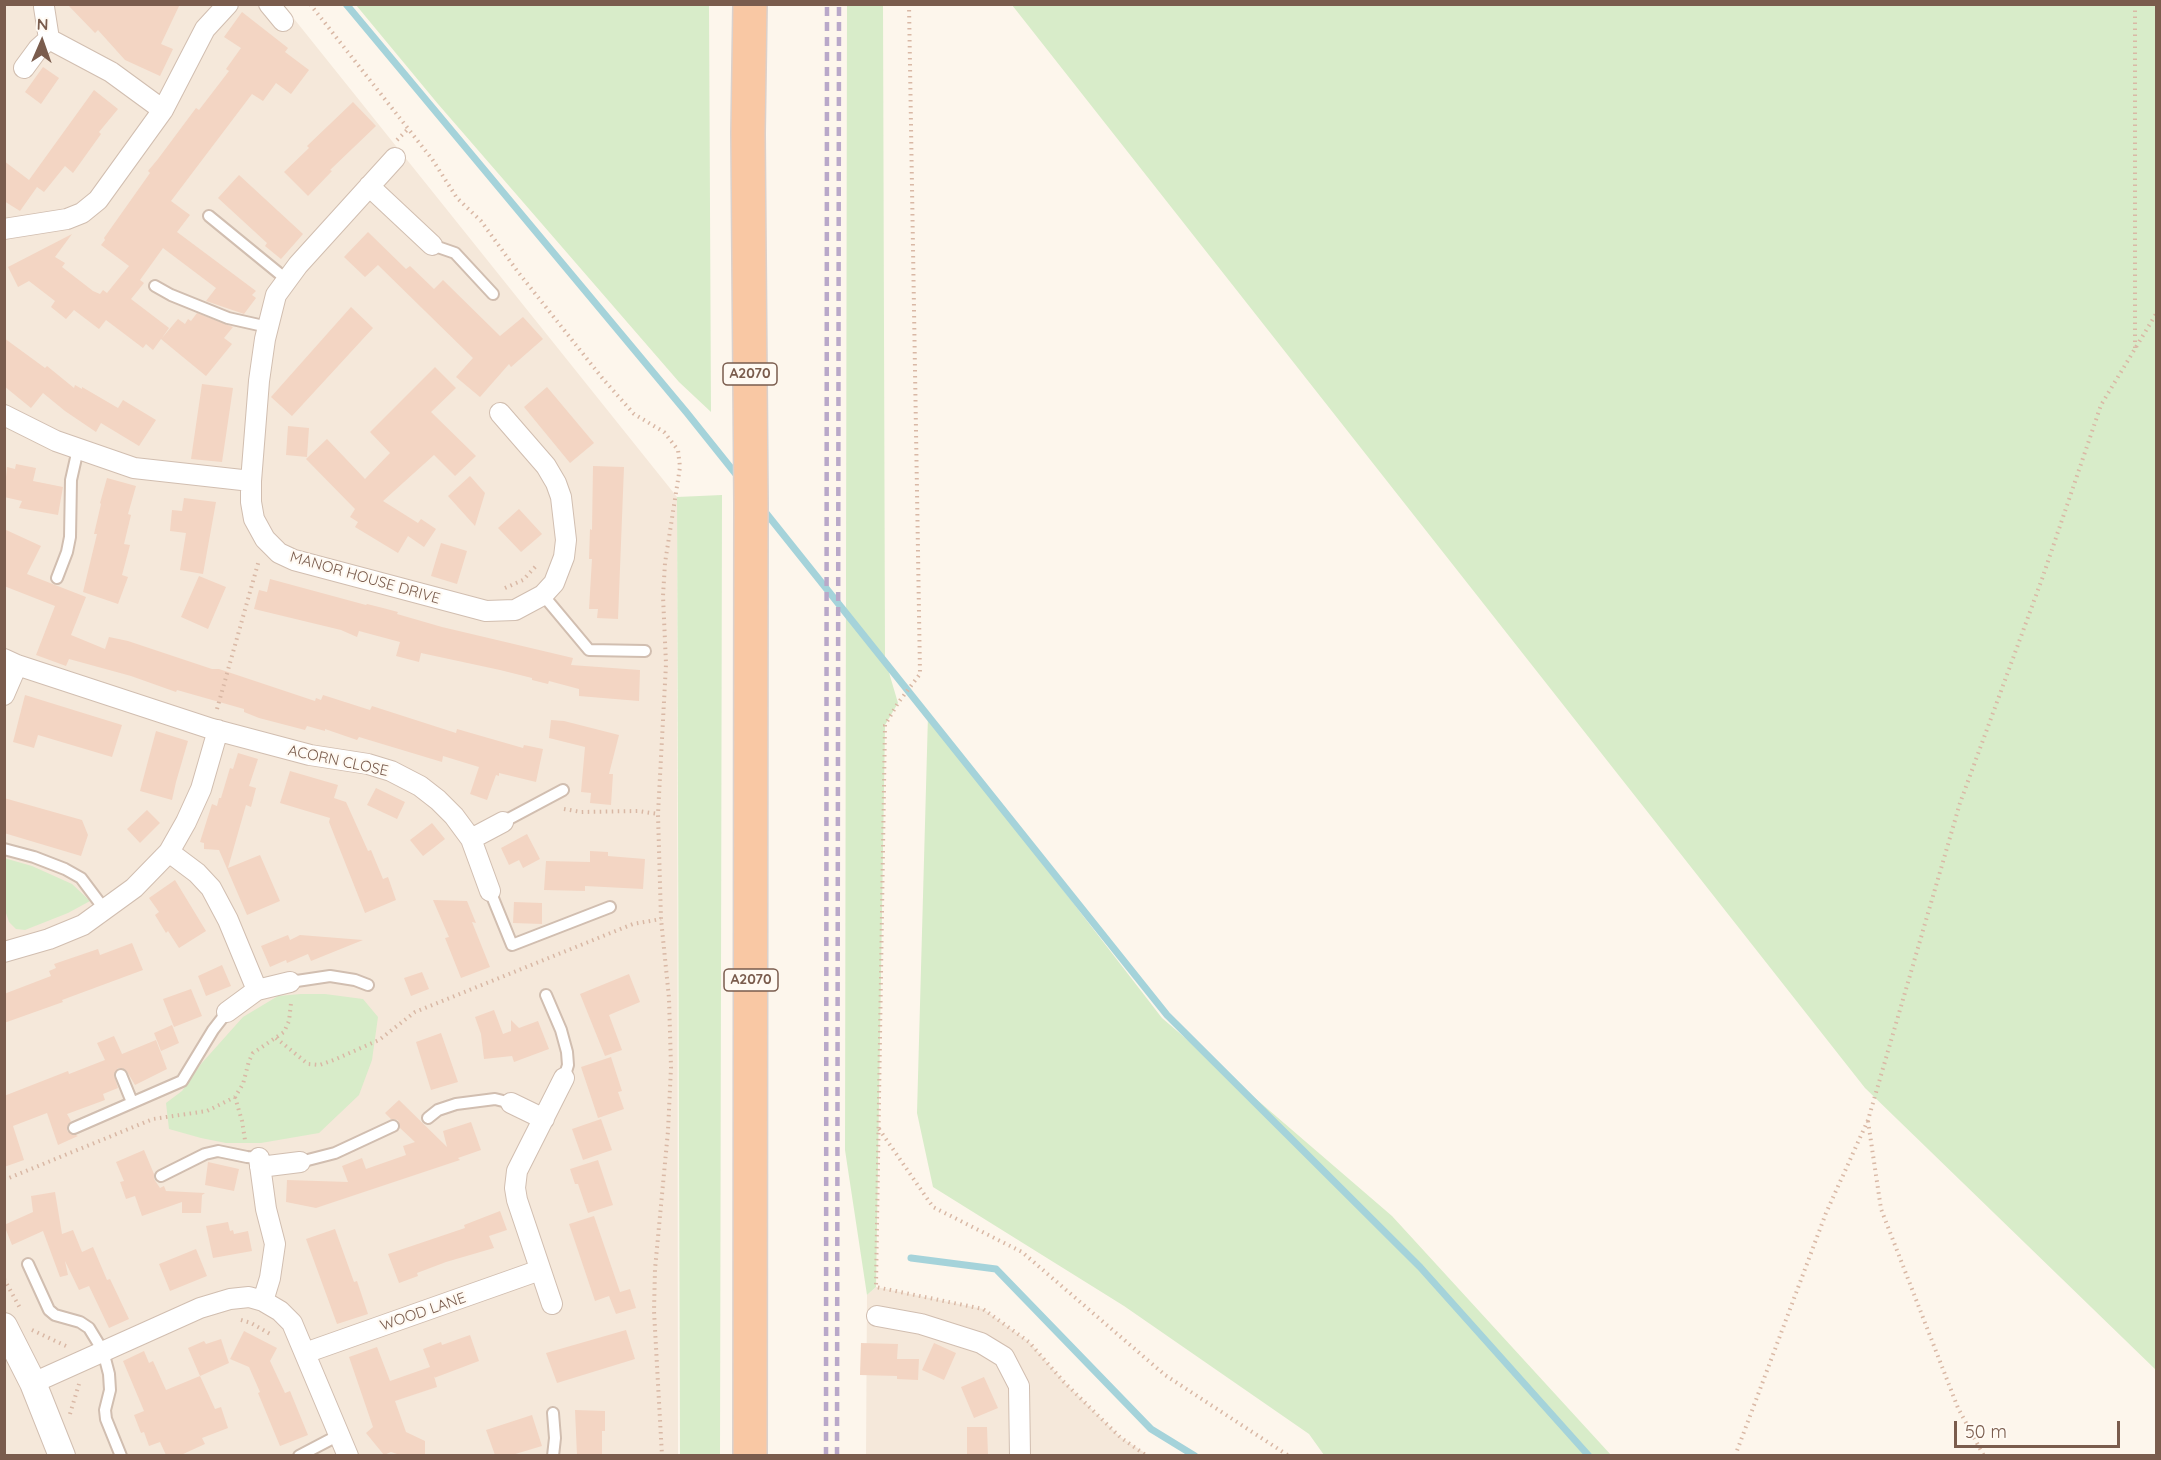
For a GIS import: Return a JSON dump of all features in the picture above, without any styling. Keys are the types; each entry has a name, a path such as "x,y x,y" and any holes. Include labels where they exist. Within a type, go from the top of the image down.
{"highway":[{"name":"A2070","path":"750,4 748,145 751,464 750,1455"}],"street":[{"path":"4,229 67,219 82,213 98,200 163,110 205,29 228,4"},
{"path":"269,4 283,21"},
{"path":"44,7 49,39"},
{"path":"49,39 111,72 163,110"},
{"path":"24,68 38,49 49,39"},
{"name":"MANOR HOUSE DRIVE","path":"395,158 286,279 276,295 259,381 251,481 254,519 265,540 279,553 294,560 466,606 486,611 515,609 543,595"},
{"path":"369,186 432,245"},
{"path":"500,413 546,466 561,497 566,540 564,556 554,583 543,595"},
{"path":"4,415 56,441 134,468 251,481"},
{"name":"ACORN CLOSE","path":"4,695 11,662 215,729 292,751 368,764 391,771 420,786 454,816 471,839 490,891"},
{"path":"4,952 49,939 83,925 134,888 169,852 201,789 215,729"},
{"path":"471,839 503,822"},
{"path":"169,852 197,873 211,888 228,920 257,990"},
{"path":"227,1012 257,990 290,982"},
{"path":"552,1304 515,1188 517,1171 564,1078"},
{"path":"511,1103 544,1119"},
{"path":"263,1301 270,1278 275,1245 255,1161 300,1162"},
{"name":"WOOD LANE","path":"305,1353 540,1270"},
{"path":"33,1383 200,1308 230,1299 249,1298 263,1301 280,1311 292,1323 348,1455"},
{"path":"877,1316 921,1324 981,1343 1004,1358 1019,1386 1020,1455"},
{"path":"4,1326 33,1383 62,1455"}],"lane":[{"path":"209,216 286,279"},
{"path":"432,245 455,253 493,294"},
{"path":"155,286 171,295 228,318 268,327"},
{"path":"57,578 70,537 71,480 78,449"},
{"path":"543,595 590,650 645,651"},
{"path":"503,822 563,790"},
{"path":"4,849 34,857 73,873 81,878 105,910"},
{"path":"490,891 512,945 610,907"},
{"path":"290,982 330,976 355,980 368,985"},
{"path":"546,995 561,1030 567,1052 564,1078"},
{"path":"74,1128 182,1081 213,1030 227,1012"},
{"path":"121,1075 132,1102"},
{"path":"428,1118 438,1110 465,1102 495,1099 511,1103"},
{"path":"300,1162 335,1153 393,1126"},
{"path":"161,1176 218,1150 255,1161"},
{"path":"28,1264 49,1310 55,1315 80,1322 89,1329 103,1351 109,1374 110,1390 105,1410 106,1419 121,1455"},
{"path":"553,1413 555,1438 553,1455"},
{"path":"306,1454 339,1436"}],"path":[{"path":"310,4 432,159 457,198 481,221 518,272 603,379 634,414 664,432 678,450 680,467 664,563 666,664 658,814 661,919 669,998 671,1067 668,1131 654,1279 662,1455"},
{"path":"909,4 920,674 885,725 876,1287 983,1309 1029,1342 1064,1382 1120,1437 1147,1455"},
{"path":"2135,4 2135,349"},
{"path":"1735,1455 1826,1213 1868,1120 1960,802 2042,579 2101,405 2157,314"},
{"path":"215,729 265,540"},
{"path":"466,606 523,579 536,568 541,558"},
{"path":"561,808 580,812 638,811 658,814"},
{"path":"276,1038 308,1064 320,1065 379,1040 415,1012 633,924 661,919"},
{"path":"4,1180 153,1119 207,1111 235,1097 243,1084 254,1053 284,1032 292,1007 290,982"},
{"path":"235,1097 255,1161"},
{"path":"1868,1120 1881,1209 1958,1408 1984,1455"},
{"path":"878,1128 933,1207 1022,1252 1165,1375 1288,1455"},
{"path":"200,1308 251,1323 286,1346 305,1353"},
{"path":"70,1415 82,1376 76,1363"}],"shaded area":[{"path":"5,5 283,5 677,497 678,1455 5,1456"},
{"path":"876,1287 983,1309 1029,1342 1064,1382 1120,1437 1148,1455 866,1456 867,1295"}],"green space":[{"path":"883,4 885,659 898,703 885,725 876,1287 867,1295 845,1150 847,5"},
{"path":"356,5 709,5 711,412 679,382 438,104"},
{"path":"1012,5 2156,5 2156,1370 1865,1088"},
{"path":"722,495 720,1455 680,1456 677,497"},
{"path":"928,715 1162,1018 1392,1216 1611,1455 1324,1455 1309,1434 1124,1306 933,1187 917,1113"},
{"path":"4,858 32,866 72,884 90,901 68,913 25,930 16,929 9,922 5,910"},
{"path":"325,994 363,999 378,1017 372,1060 359,1095 319,1133 261,1143 226,1143 169,1129 166,1103 182,1091 201,1064 243,1017 278,996"}],"building":[{"path":"67,4 180,4 161,44 173,49 160,76 125,60 98,30 95,33"},
{"path":"242,12 288,48 285,52 309,70 291,94 276,83 263,101 252,94 171,201 190,215 177,232 256,291 252,295 256,298 244,314 206,301 216,288 163,248 140,280 144,283 131,299 169,328 162,338 178,319 185,324 188,319 191,321 197,313 233,327 224,338 232,344 206,376 161,339 153,350 146,344 143,348 106,320 99,329 74,310 66,319 51,307 55,301 29,281 18,287 8,267 72,234 55,257 65,263 62,267 93,291 100,294 103,290 107,293 129,266 101,245 104,238 150,173 148,171 196,108 199,110 229,71 226,69 241,48 224,37"},
{"path":"43,67 59,78 41,104 25,92"},
{"path":"94,90 118,109 99,132 101,134 73,173 65,166 44,192 37,187 20,211 4,201 4,161 29,180"},
{"path":"353,102 376,126 330,170 332,171 308,196 284,172 309,148 307,146"},
{"path":"239,175 303,234 281,259 218,198"},
{"path":"368,232 406,269 410,266 434,289 443,280 500,336 523,317 543,339 511,367 509,364 480,397 456,377 473,358 378,265 365,277 344,257"},
{"path":"351,307 373,328 292,416 271,397"},
{"path":"4,338 45,368 47,366 74,388 75,385 82,389 82,387 118,408 123,400 156,420 139,446 101,423 96,432 43,393 31,408 4,386"},
{"path":"435,367 456,388 431,412 476,456 455,476 434,455 383,501 418,523 421,519 436,529 424,547 408,536 398,553 355,527 358,522 350,517 355,509 306,459 327,439 365,479 390,453 370,432"},
{"path":"202,384 233,388 222,462 191,459"},
{"path":"547,387 594,443 570,463 524,407"},
{"path":"288,426 309,428 307,457 286,455"},
{"path":"16,464 36,468 33,481 63,487 58,515 19,508 22,501 4,497 7,467 15,469"},
{"path":"593,466 624,467 618,619 597,618 598,609 589,609"},
{"path":"470,476 485,493 475,526 448,496"},
{"path":"107,478 136,486 128,514 131,515 124,544 130,545 122,575 128,577 118,604 83,592"},
{"path":"184,498 216,502 203,574 180,570 186,533 170,531 172,510 182,511"},
{"path":"519,509 542,534 521,552 498,528"},
{"path":"4,529 41,546 27,574 86,597 71,635 105,649 109,637 128,641 315,701 316,698 321,700 323,695 370,710 372,706 456,733 457,729 523,748 524,745 543,749 536,782 499,773 499,776 496,775 487,800 470,794 479,767 443,756 442,762 359,737 357,740 325,729 325,731 307,726 305,730 259,718 244,712 244,709 177,690 176,692 131,676 69,659 66,666 36,655 55,606 4,586"},
{"path":"441,543 467,551 457,584 431,576"},
{"path":"199,576 226,587 208,629 181,617"},
{"path":"270,579 398,612 397,614 442,627 573,658 571,665 640,670 639,701 579,696 579,689 549,681 548,684 500,670 421,653 419,662 396,656 400,642 359,631 357,637 341,630 254,609 259,590 267,592"},
{"path":"25,695 122,725 112,757 38,735 34,748 13,742"},
{"path":"551,720 564,721 619,735 609,774 613,774 611,805 590,803 591,793 581,792 585,747 549,738"},
{"path":"156,731 188,741 172,800 140,791"},
{"path":"238,753 258,759 249,786 256,788 251,807 246,805 228,868 260,855 280,901 247,915 219,850 204,849 204,843 200,842 212,804 217,806 230,768 233,769"},
{"path":"290,771 338,785 334,798 346,802 383,879 388,877 396,900 365,913 329,822 330,818 280,803"},
{"path":"376,788 405,802 397,819 367,805"},
{"path":"4,798 82,820 88,835 81,856 4,833"},
{"path":"147,810 160,823 140,843 127,829"},
{"path":"432,823 445,839 423,856 410,840"},
{"path":"527,834 540,859 523,868 519,860 509,865 501,848"},
{"path":"590,851 608,852 608,856 645,859 643,889 585,886 585,891 544,890 546,861 590,862"},
{"path":"175,880 206,931 179,948 155,915 159,912 149,898"},
{"path":"433,900 467,901 476,923 472,922 490,967 461,978 445,938 449,937"},
{"path":"514,902 542,903 542,924 513,923"},
{"path":"288,935 290,940 300,935 363,940 311,961 308,954 270,967 261,946"},
{"path":"132,943 143,970 4,1023 4,994 51,976 49,971 56,968 54,964 98,949 100,955"},
{"path":"222,965 231,986 206,996 198,976"},
{"path":"422,972 429,989 411,996 404,978"},
{"path":"629,974 640,1002 609,1015 622,1050 605,1056 580,994"},
{"path":"191,989 202,1016 174,1027 163,999"},
{"path":"494,1010 503,1034 511,1031 511,1020 519,1028 538,1021 549,1049 514,1062 512,1056 484,1059 481,1034 475,1017"},
{"path":"172,1025 179,1043 161,1051 154,1033"},
{"path":"441,1033 458,1082 431,1090 416,1042"},
{"path":"114,1036 122,1054 156,1040 167,1069 135,1085 126,1070 118,1068 114,1075 118,1088 103,1094 105,1100 67,1114 71,1121 67,1131 78,1136 58,1145 47,1113 13,1126 24,1160 4,1167 4,1096 68,1071 69,1074 105,1060 97,1043"},
{"path":"611,1057 622,1091 618,1092 624,1109 598,1118 581,1067"},
{"path":"399,1100 447,1147 443,1131 471,1122 481,1150 458,1158 460,1160 316,1208 286,1202 287,1180 348,1182 342,1166 362,1158 366,1169 406,1155 403,1146 415,1142 400,1128 398,1120 391,1119 385,1113"},
{"path":"601,1119 612,1150 583,1160 572,1129"},
{"path":"144,1150 154,1179 160,1188 164,1186 166,1191 205,1193 202,1195 201,1213 182,1213 182,1202 142,1216 135,1196 126,1199 120,1182 124,1181 116,1162"},
{"path":"598,1160 613,1205 588,1213 570,1169"},
{"path":"208,1162 239,1169 234,1191 205,1185"},
{"path":"55,1192 62,1234 73,1230 82,1252 93,1247 107,1280 110,1279 129,1319 109,1328 89,1286 79,1290 65,1261 68,1275 60,1277 43,1231 12,1245 4,1225 33,1212 31,1196"},
{"path":"500,1211 507,1230 489,1236 494,1248 446,1262 399,1283 388,1254 465,1228 464,1225"},
{"path":"594,1216 620,1292 630,1289 636,1308 616,1314 609,1296 595,1301 569,1224"},
{"path":"228,1222 230,1231 233,1230 234,1234 248,1231 252,1251 213,1258 206,1226"},
{"path":"335,1229 368,1314 337,1324 306,1239"},
{"path":"196,1249 207,1276 170,1291 159,1264"},
{"path":"626,1330 635,1359 557,1383 546,1353"},
{"path":"244,1331 277,1348 270,1361 285,1393 290,1391 308,1435 280,1446 249,1367 230,1359"},
{"path":"470,1335 479,1361 434,1378 437,1387 395,1401 406,1432 425,1441 425,1455 400,1455 391,1452 384,1455 366,1433 373,1427 349,1357 377,1347 390,1381 430,1367 423,1349"},
{"path":"221,1339 229,1363 200,1376 188,1348 204,1341 206,1344"},
{"path":"861,1343 898,1344 897,1359 919,1359 918,1380 897,1379 897,1376 860,1375"},
{"path":"934,1343 956,1353 944,1380 922,1370"},
{"path":"144,1351 149,1363 153,1361 166,1390 200,1376 215,1409 221,1407 228,1428 202,1438 205,1444 181,1455 166,1455 160,1442 149,1446 134,1415 144,1411 123,1361"},
{"path":"984,1377 998,1408 974,1418 961,1387"},
{"path":"575,1410 605,1411 602,1455 577,1455"},
{"path":"532,1415 542,1446 512,1455 495,1455 486,1430"},
{"path":"967,1427 987,1427 988,1455 967,1455"}],"waterway":[{"path":"346,4 739,478"},
{"path":"762,508 1167,1015 1420,1267 1589,1456"},
{"path":"911,1258 996,1269 1151,1429 1195,1456"}],"railway":[{"path":"826,1456 827,4"},
{"path":"837,1456 839,4"}]}
